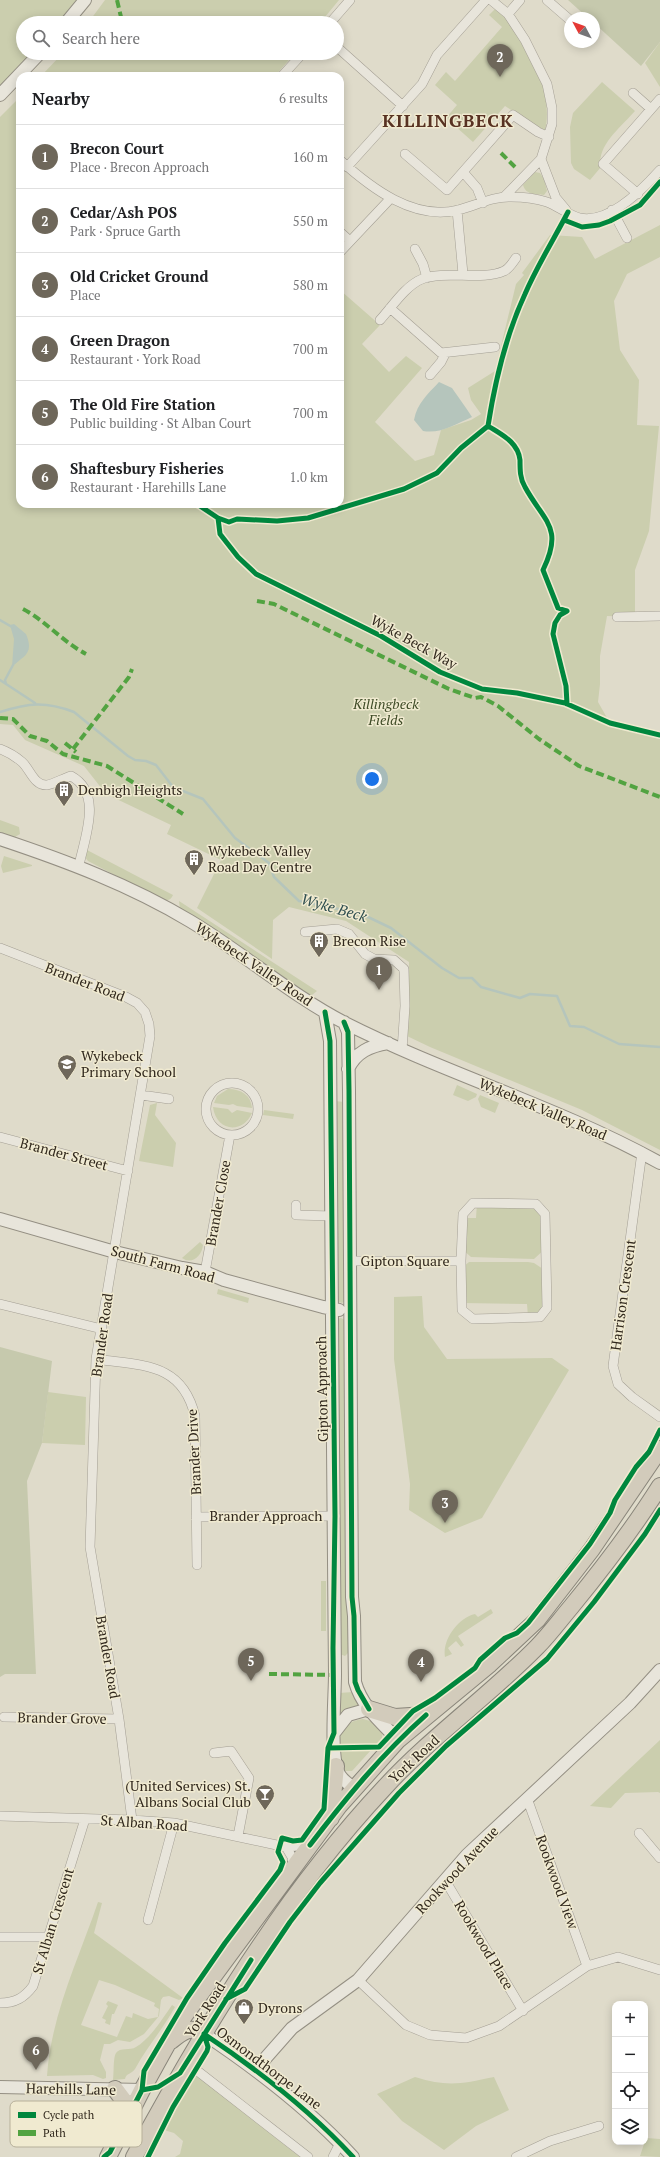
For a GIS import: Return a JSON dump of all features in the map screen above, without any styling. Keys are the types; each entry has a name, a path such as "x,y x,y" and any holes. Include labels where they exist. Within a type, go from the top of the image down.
{"highway":[{"name":"York Road","path":"136,2101 179,2023 310,1845 354,1788 398,1740 426,1715 490,1664 537,1620 592,1549 660,1449"},
{"name":"York Road","path":"142,2142 183,2068 204,2034 299,1890 340,1837 407,1764 538,1646 607,1563 635,1525 660,1486"},
{"path":"369,1710 395,1717 426,1715"},
{"path":"398,1740 407,1764"},
{"path":"331,1818 336,1766"},
{"path":"354,1788 365,1790 384,1788"},
{"path":"168,2044 186,2030 196,2029 204,2034"},
{"path":"142,2090 158,2087 183,2068"},
{"path":"115,2090 124,2101"},
{"name":"York Road","path":"108,2157 113,2147"},
{"name":"York Road","path":"134,2157 140,2147"}],"street":[{"path":"72,16 85,0"},
{"path":"336,16 350,0"},
{"path":"486,0 436,55 422,84 403,106 344,163 390,199 412,207 436,212 457,210 504,196 526,197 547,202 580,218 594,218 612,210 638,194 660,170"},
{"path":"491,0 508,14 525,40 548,84 552,108 552,124 541,159 504,196"},
{"path":"508,14 520,0"},
{"path":"547,0 564,15"},
{"path":"344,53 403,106"},
{"path":"22,72 33,60"},
{"path":"286,72 297,60"},
{"path":"0,95 16,78"},
{"path":"633,93 651,109"},
{"path":"638,194 603,164 660,98"},
{"path":"405,154 447,190 513,116 538,132 549,136"},
{"path":"541,159 556,198 568,212"},
{"path":"464,172 477,188 483,202"},
{"path":"344,248 390,199"},
{"path":"457,210 463,274"},
{"path":"612,210 627,238"},
{"path":"344,236 350,241"},
{"path":"415,249 423,264 427,278"},
{"path":"380,320 411,287 423,279 463,274 495,274 506,271 516,258"},
{"path":"390,308 432,346 445,354 469,348 495,347"},
{"path":"430,375 442,362 445,354"},
{"path":"617,616 660,616"},
{"path":"0,749 9,752 23,762 34,778 41,784 47,785 71,776 81,781 89,796 90,814 79,865"},
{"name":"Wykebeck Valley Road","path":"0,839 79,865 135,891 190,921 325,1012 344,1022 402,1050 583,1124 660,1162"},
{"path":"305,932 338,929 349,934 365,954 374,959 394,960 404,968 405,1006 402,1050"},
{"name":"Brander Road","path":"0,948 126,997 137,1003 145,1012 150,1024 150,1036 141,1095 96,1358 90,1547 119,1719 132,1820"},
{"name":"Gipton Approach","path":"325,1012 330,1041 335,1516 333,1648 336,1766"},
{"name":"Gipton Approach","path":"344,1022 348,1032 352,1597 354,1616 355,1682 369,1710 398,1740"},
{"path":"348,1069 362,1052 370,1047 388,1043"},
{"path":"232,1082 241,1084 254,1094 258,1112 256,1119 246,1131 230,1135 222,1133 214,1128 209,1121 206,1108 210,1095 216,1088 232,1082"},
{"path":"141,1095 169,1099"},
{"name":"Brander Close","path":"205,1272 230,1135"},
{"name":"Brander Street","path":"0,1137 128,1171"},
{"name":"Harrison Crescent","path":"642,1152 613,1366 618,1384 632,1397 660,1417"},
{"name":"Gipton Square","path":"473,1203 536,1204 545,1214 546,1308 540,1317 473,1319 462,1310 461,1261 463,1214 473,1203"},
{"path":"296,1205 296,1215 332,1216"},
{"name":"South Farm Road","path":"0,1219 115,1252 205,1272 224,1280 333,1309 351,1311"},
{"name":"Gipton Square","path":"350,1261 461,1261"},
{"path":"0,1304 102,1329"},
{"name":"Brander Drive","path":"96,1358 158,1369 172,1376 184,1386 192,1400 195,1416 197,1565"},
{"name":"Brander Approach","path":"196,1517 335,1516"},
{"name":"Rookwood Avenue","path":"255,2070 292,2028 358,1980 467,1855 630,1703 660,1670"},
{"path":"334,1733 348,1715 369,1710"},
{"name":"Brander Grove","path":"4,1717 119,1719"},
{"path":"214,1753 231,1751 249,1778 238,1836"},
{"path":"336,1766 341,1777 354,1788"},
{"name":"Rookwood View","path":"527,1798 586,1966"},
{"name":"St Alban Road","path":"0,1816 132,1820 174,1823 286,1846 310,1845"},
{"name":"St Alban Crescent","path":"0,2003 14,2002 28,1993 33,1986 85,1819"},
{"path":"148,1920 174,1823"},
{"path":"639,1833 660,1858"},
{"path":"286,1846 292,1857 293,1868"},
{"name":"Rookwood Place","path":"445,1880 523,2011"},
{"path":"0,1936 48,1937"},
{"path":"358,1980 406,2025 430,2035 466,2038 499,2026 523,2011 586,1966 618,1958 660,1970"},
{"name":"Osmondthorpe Lane","path":"204,2034 255,2070 310,2114 353,2157"},
{"path":"183,2068 308,2157"},
{"name":"Harehills Lane","path":"0,2087 142,2090"},
{"path":"516,2157 550,2140 599,2126"},
{"path":"333,2157 340,2143"}],"green space":[{"path":"0,0 77,0 64,16 16,16 16,60 26,60 0,88"},
{"path":"105,0 339,0 326,16 93,16"},
{"path":"568,0 660,0 660,42 641,66 600,28 600,12 581,12"},
{"path":"496,8 507,20 527,49 542,81 546,98 547,115 545,131 505,106 473,142 446,118 457,105 435,85 446,72 455,81 502,27 489,15"},
{"path":"660,42 660,87 645,63"},
{"path":"56,60 289,60 278,72 45,72"},
{"path":"602,82 635,111 606,144 600,159 601,167 590,180 574,169 571,163 570,127 573,113"},
{"name":"Killingbeck Fields","path":"16,101 16,508 344,508 344,294 380,325 362,344 389,372 406,356 422,368 375,422 415,461 434,455 441,430 471,420 481,414 471,400 468,388 495,371 516,284 524,275 522,273 550,235 582,237 595,259 660,225 660,257 627,274 614,301 620,350 639,380 637,425 659,426 649,531 635,570 635,617 607,616 600,656 600,684 598,702 610,723 660,735 660,1150 582,1110 407,1036 409,962 346,921 289,907 273,920 272,959 197,908 221,860 167,834 171,825 106,794 84,766 25,740 13,725 0,724 0,117"},
{"path":"535,172 540,173 544,179 547,191 544,195 534,194 526,191 524,188 523,185"},
{"path":"0,820 19,827 20,834 15,837 0,832"},
{"path":"87,850 173,895 172,897 169,900 162,900 88,861 85,857"},
{"path":"4,856 32,866 3,873 1,866"},
{"path":"179,901 317,991 312,995 307,994 180,910"},
{"path":"457,1085 477,1094 476,1097 468,1101 453,1095"},
{"path":"228,1089 237,1090 247,1096 250,1100 252,1108 233,1104 229,1105 214,1103 217,1096"},
{"path":"480,1095 499,1103 495,1113 481,1107 478,1099"},
{"path":"334,1101 345,1102 345,1301 342,1303 337,1301"},
{"path":"157,1103 155,1115 176,1143 173,1167 139,1161 150,1105"},
{"path":"213,1107 228,1109 232,1113 237,1110 252,1113 248,1120 242,1125 230,1127 219,1121 215,1115"},
{"path":"264,1110 294,1114 293,1119 263,1115"},
{"path":"477,1203 536,1204 545,1214 546,1248 534,1259 471,1257 462,1249 463,1218 476,1218"},
{"path":"200,1242 203,1245 199,1256 193,1260 186,1260 182,1258"},
{"path":"469,1262 534,1263 546,1271 547,1308 540,1317 528,1317 527,1304 462,1303 462,1268"},
{"path":"218,1289 249,1298 248,1303 217,1294"},
{"path":"422,1296 424,1327 447,1359 552,1358 569,1370 482,1518 445,1533 409,1510 410,1484 394,1359 394,1297"},
{"path":"341,1318 345,1320 349,1652 345,1656 340,1654 337,1319"},
{"path":"0,1347 52,1361 42,1443 27,1481 36,1674 5,1674 0,1677"},
{"path":"48,1392 86,1397 85,1445 42,1443"},
{"path":"321,1581 326,1581 326,1631 321,1631"},
{"path":"491,1609 493,1613 458,1636 464,1645 461,1647 456,1641 448,1648 452,1654 445,1657 446,1644 452,1631 457,1625 469,1616 475,1614 478,1617"},
{"path":"353,1692 361,1708 338,1722 339,1693"},
{"path":"363,1719 374,1722 383,1731 382,1738 352,1771 344,1771 339,1764 340,1735 348,1724"},
{"path":"660,1740 660,1793 625,1793 611,1808 590,1806"},
{"path":"98,1902 102,1903 94,1933 183,1998 179,2000 169,1996 163,1997 161,2000 159,2016 144,2034 130,2042 118,2040 110,2044 104,2044 100,2060 106,2072 106,2078 103,2079 93,2075 47,2076 54,2031 60,2009","holes":["99,1980 115,1985 155,2003 154,2006 159,2009 158,2017 148,2019 133,2013 132,2018 126,2016 117,2037 81,2025"]},
{"path":"108,2001 118,2005 114,2014 112,2014 110,2025 105,2023 106,2020 102,2018 108,2006 106,2004"},
{"path":"172,2005 175,2007 134,2071 125,2079 113,2080 116,2053 120,2050 134,2048 146,2039 156,2028"},
{"path":"195,2074 300,2157 175,2157 180,2154 183,2141 174,2133 164,2130"},
{"path":"415,2077 436,2082 463,2083 494,2077 509,2110 476,2126 444,2150 402,2121 377,2094"},
{"path":"648,2138 660,2139 660,2157 640,2156 644,2145 648,2145"}],"shaded area":[{"path":"439,382 452,388 472,417 442,430 430,432 423,431 414,420 415,414 424,399"},
{"path":"14,624 26,634 29,646 26,654 12,667 14,639 10,625"}],"waterway":[{"path":"0,620 12,627"},
{"path":"6,684 5,680 13,665"},
{"name":"Wyke Beck","path":"0,680 35,703"},
{"name":"Wyke Beck","path":"0,712 37,704 64,708 74,712 128,756 135,760 146,761 156,765 173,787 203,799 235,838 269,863 274,877 299,901 368,917 391,928 442,968 459,978 472,978 481,987 520,998 530,994 557,996 570,1026 584,1027 619,1044 660,1047"}],"marked path":[{"path":"117,0 121,16"},
{"path":"501,153 515,167"},
{"path":"257,601 274,604 449,689 475,698 481,697 498,706 539,739 579,766 660,797"},
{"path":"23,609 86,654"},
{"path":"73,749 129,677 132,669"},
{"path":"0,718 13,719 30,736 47,741 63,754 107,766 183,814"},
{"path":"65,743 76,752"},
{"path":"269,1674 335,1675"}],"cycle path":[{"path":"564,220 582,227 599,225 610,221 640,205 660,182"},
{"path":"344,507 404,489 437,473 461,448 488,426 498,375 512,326 535,273 568,212"},
{"path":"488,426 504,436 513,444 519,454 523,484 545,517 552,534 552,544 543,570 558,608 567,611"},
{"name":"Wyke Beck Way","path":"203,508 218,518 220,534 238,557 256,574 381,636 440,672 482,689 517,693 565,703 610,723 660,735"},
{"path":"218,518 229,522 237,519 277,521 308,518 341,508"},
{"path":"567,611 560,615 555,623 553,634 566,686 567,704"},
{"path":"136,2101 142,2090 144,2071 187,1998 225,1943 280,1870 283,1862 278,1852 282,1838 293,1841 302,1840 324,1809 328,1748 334,1733 333,1648 335,1516 330,1041 325,1012"},
{"path":"344,1022 348,1032 349,1091 352,1597 354,1616 355,1682 369,1709"},
{"path":"328,1748 379,1747 413,1711 435,1698 475,1668 480,1660 505,1638 517,1633 528,1623 590,1544 610,1513 615,1500 636,1467 649,1452 660,1430"},
{"path":"226,1999 245,1989 290,1922 320,1883 399,1793 446,1746 547,1659 594,1602 645,1534 660,1510"},
{"path":"310,1845 337,1810 379,1761 426,1715"},
{"path":"142,2090 158,2087 180,2073 251,1960"},
{"path":"204,2034 263,2076 301,2106 353,2157"},
{"path":"148,2157 173,2107 207,2051 208,2047 204,2034"},
{"path":"104,2157 110,2152 113,2147"}],"place":[{"name":"Cedar/Ash POS","path":"500,77"},
{"name":"Denbigh Heights","path":"64,807"},
{"name":"Wykebeck Valley Road Day Centre","path":"194,876"},
{"name":"Brecon Rise","path":"319,958"},
{"name":"Brecon Court","path":"379,990"},
{"name":"Wykebeck Primary School","path":"67,1081"},
{"name":"Old Cricket Ground","path":"445,1523"},
{"name":"The Old Fire Station","path":"251,1681"},
{"name":"Green Dragon","path":"421,1682"},
{"name":"(United Services) St. Albans Social Club","path":"265,1811"},
{"name":"Dyrons","path":"244,2025"},
{"name":"Shaftesbury Fisheries","path":"36,2070"}],"district":[{"name":"KILLINGBECK","path":"448,121"}]}
